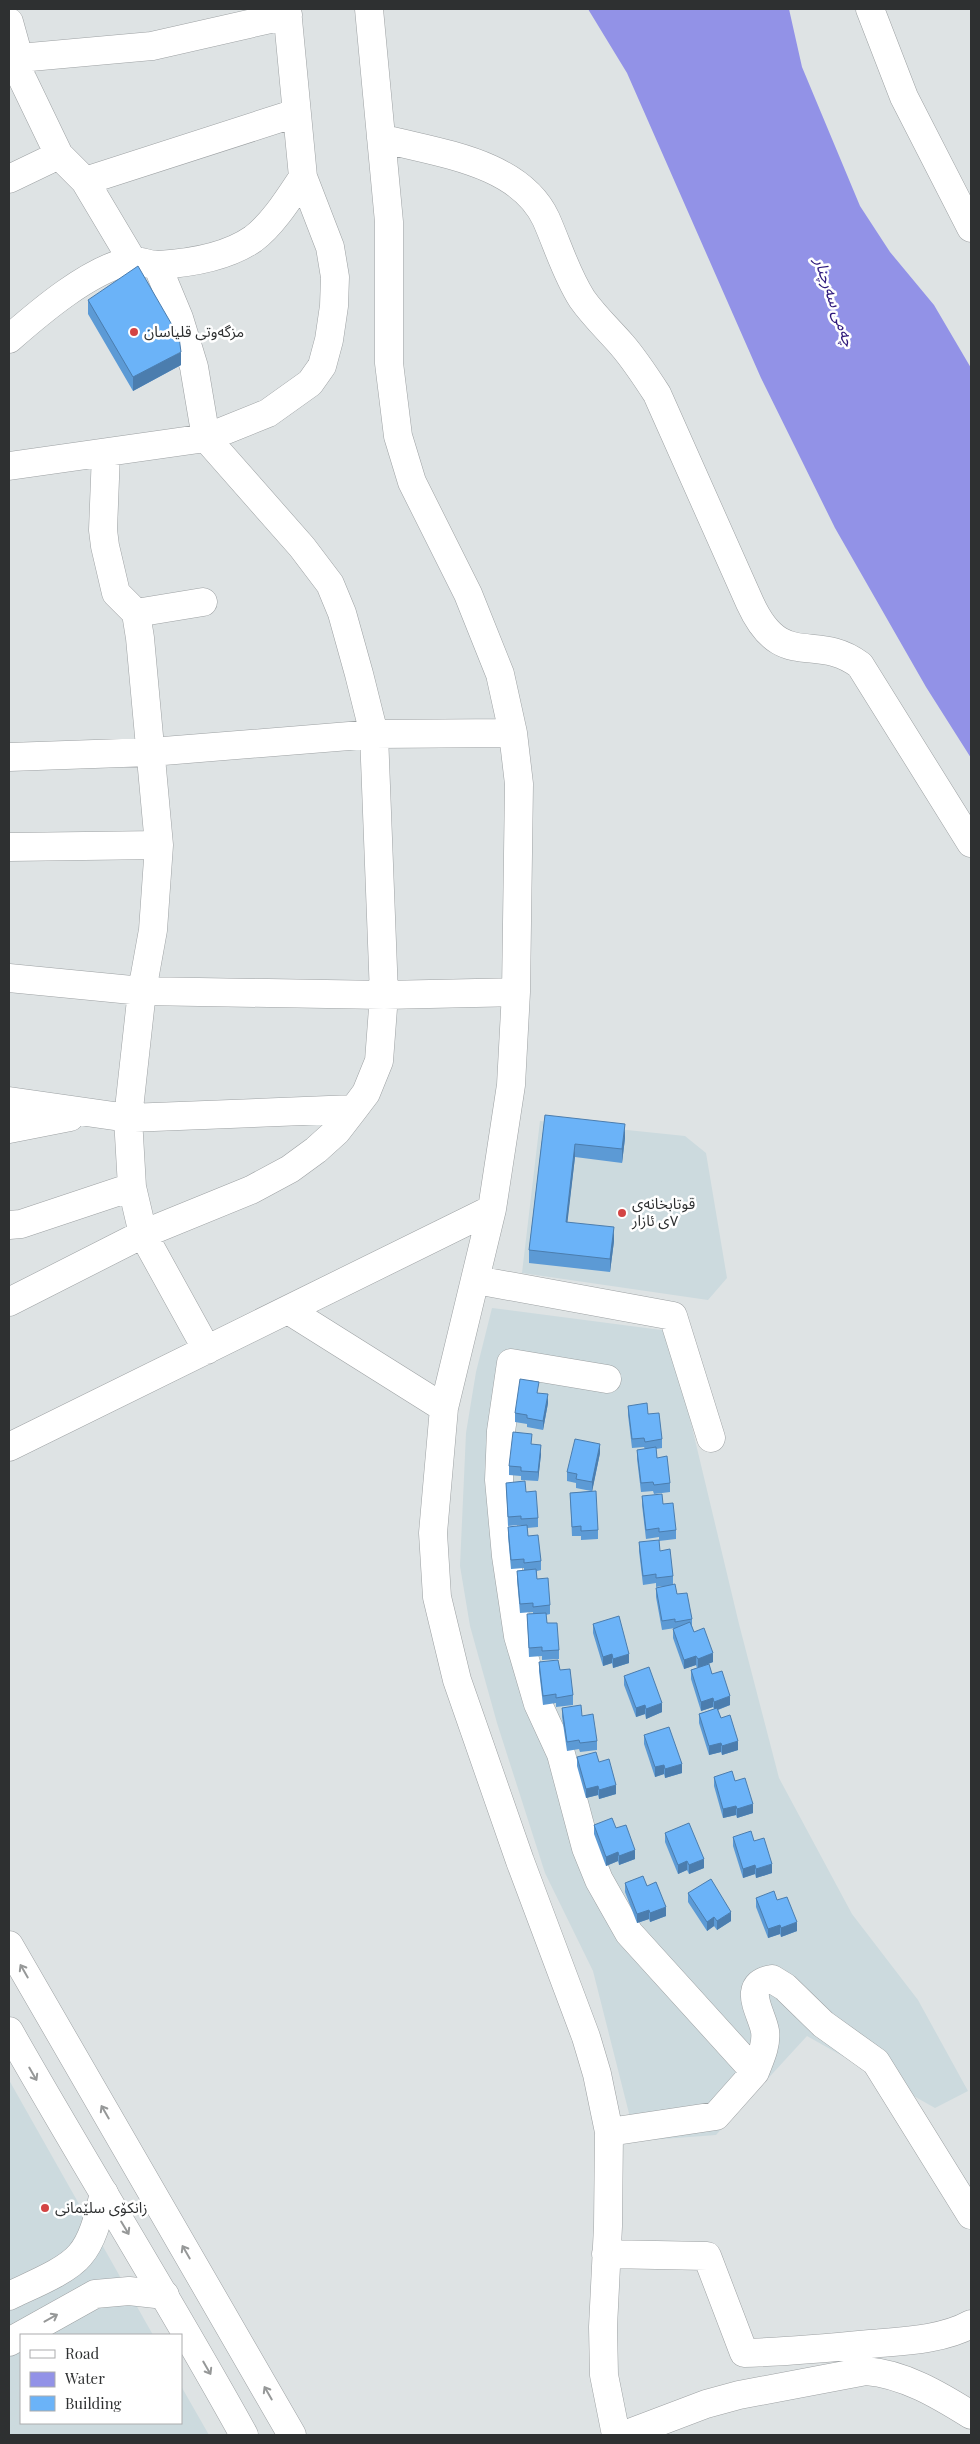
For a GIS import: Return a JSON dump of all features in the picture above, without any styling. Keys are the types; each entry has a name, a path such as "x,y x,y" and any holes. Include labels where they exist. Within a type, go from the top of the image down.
{"street":[{"path":"369,9 389,222 389,363 398,436 412,482 468,594 494,655 506,693 518,770 516,992 511,1085 492,1209 444,1408 433,1534 437,1597 441,1619 466,1707 520,1860 586,2037 609,2132 603,2327 604,2375 616,2435"},
{"path":"870,9 904,97 971,228"},
{"path":"9,466 206,438 268,413 310,383 322,366 333,314 335,277 330,248 303,177 287,12 152,46 16,72"},
{"path":"9,22 16,72 59,155 85,181 144,263 179,318 194,367 206,438 302,547 330,584 342,613 374,734 384,995 379,1061 366,1093 323,1144 290,1169 251,1190 143,1234 9,1302"},
{"path":"85,181 296,113"},
{"path":"381,138 485,166 510,178 530,196 545,218 567,271 582,298 640,368 657,394 753,610 764,630 776,640 790,646 839,653 860,665 971,843"},
{"path":"9,179 59,155"},
{"path":"9,338 103,270 144,263 213,257 234,250 254,238 281,208 303,177"},
{"path":"106,453 103,530 105,546 116,593 136,613 140,638 159,845 153,930 142,991 128,1118 132,1187 143,1234 207,1350"},
{"path":"136,613 203,602"},
{"path":"9,757 151,752 374,734 513,733"},
{"path":"9,847 159,845"},
{"path":"9,978 142,991 384,995 516,992"},
{"path":"9,1101 128,1118 354,1109"},
{"path":"9,1129 91,1113"},
{"path":"9,1225 21,1224 132,1187"},
{"path":"9,1447 492,1209"},
{"path":"476,1280 673,1316 711,1438"},
{"path":"288,1310 444,1408"},
{"path":"607,1379 511,1363 501,1431 499,1480 506,1556 518,1636 538,1704 561,1754 586,1848 612,1904 640,1948 755,2072"},
{"path":"9,1945 292,2435"},
{"path":"609,2132 716,2116 755,2072 764,2048 764,2030 754,1998 755,1991 759,1984 772,1979 786,1987 823,2024 876,2062 971,2215"},
{"path":"9,2031 244,2435"},
{"path":"9,2296 69,2264 79,2256 98,2218 104,2193"},
{"path":"606,2254 707,2256 744,2353 785,2352 910,2340 953,2332 971,2324"},
{"path":"23,2334 95,2294 129,2291 164,2295"},
{"path":"9,2342 20,2336"},
{"path":"624,2435 706,2404 739,2395 866,2372 882,2372 914,2384 971,2415"}],"shaded area":[{"name":"قوتابخانەی ٧ی ئازار","path":"540,1121 685,1136 706,1153 727,1278 708,1300 522,1273"},
{"path":"492,1308 669,1331 739,1624 779,1778 852,1914 918,2000 968,2091 935,2108 807,2036 716,2135 636,2141 593,1971 545,1873 497,1723 470,1626 460,1566 466,1433 476,1372"},
{"name":"زانکۆی سلێمانی","path":"9,2080 152,2334 20,2334 20,2424 182,2424 182,2388 209,2435 9,2435"}],"water":[{"name":"چەمی سەرچنار","path":"588,9 789,9 802,67 860,206 890,252 934,305 971,368 971,758 926,687 835,528 761,378 627,73"}],"building":[{"name":"مزگەوتی قلیاسان","path":"138,266 179,337 181,352 133,377 88,300"},
{"path":"545,1115 625,1124 622,1149 575,1144 566,1222 614,1227 610,1259 529,1250"},
{"path":"520,1379 539,1382 537,1393 548,1394 543,1421 527,1418 527,1415 515,1413"},
{"path":"647,1403 648,1414 659,1413 662,1439 645,1442 644,1438 632,1439 628,1406"},
{"path":"513,1432 532,1434 531,1444 541,1445 538,1472 521,1471 521,1467 509,1466"},
{"path":"575,1439 600,1444 592,1482 576,1479 577,1474 567,1472"},
{"path":"656,1447 657,1458 667,1456 670,1483 654,1485 653,1482 641,1483 637,1450"},
{"path":"525,1481 526,1492 536,1491 538,1518 521,1519 521,1516 508,1517 506,1483"},
{"path":"596,1491 598,1530 581,1531 581,1526 572,1527 570,1493"},
{"path":"662,1494 663,1504 673,1503 676,1530 659,1532 659,1528 646,1530 642,1496"},
{"path":"527,1525 528,1536 538,1535 541,1561 524,1563 524,1559 511,1560 508,1527"},
{"path":"659,1540 660,1551 670,1549 673,1576 656,1578 656,1574 643,1576 639,1542"},
{"path":"536,1569 537,1579 548,1578 550,1605 533,1607 533,1603 520,1604 517,1571"},
{"path":"675,1584 677,1594 687,1593 692,1619 675,1622 675,1619 662,1621 656,1588"},
{"path":"546,1613 547,1623 557,1623 559,1650 542,1651 542,1647 529,1648 527,1614"},
{"path":"619,1616 629,1654 613,1659 612,1654 603,1657 593,1624"},
{"path":"690,1622 694,1632 704,1628 713,1653 698,1659 696,1656 684,1660 673,1629"},
{"path":"558,1660 560,1670 570,1669 573,1695 556,1698 556,1694 543,1696 539,1662"},
{"path":"709,1664 712,1674 722,1671 730,1696 714,1702 713,1698 701,1702 691,1670"},
{"path":"649,1667 662,1703 646,1709 645,1705 636,1708 624,1676"},
{"path":"581,1705 582,1716 593,1714 597,1741 580,1743 579,1740 567,1742 562,1708"},
{"path":"717,1708 721,1718 730,1715 738,1741 722,1746 721,1743 709,1746 699,1714"},
{"path":"669,1727 682,1764 665,1769 664,1765 655,1767 644,1735"},
{"path":"596,1752 599,1762 609,1759 616,1785 599,1790 598,1786 586,1789 577,1757"},
{"path":"732,1771 735,1781 745,1778 753,1804 737,1809 736,1806 723,1809 714,1777"},
{"path":"612,1818 616,1828 626,1825 635,1850 619,1856 618,1852 606,1857 594,1825"},
{"path":"689,1823 704,1859 689,1865 687,1861 678,1865 665,1833"},
{"path":"751,1831 754,1841 764,1838 772,1864 756,1869 755,1865 743,1869 733,1837"},
{"path":"643,1876 647,1886 656,1882 666,1907 650,1913 649,1910 637,1914 625,1883"},
{"path":"711,1879 731,1912 717,1921 714,1917 707,1922 688,1893"},
{"path":"774,1891 777,1900 787,1897 797,1922 781,1928 780,1925 768,1929 756,1898"}],"place":[{"name":"مزگەوتی قلیاسان","path":"134,332"},
{"name":"قوتابخانەی ٧ی ئازار","path":"622,1213"},
{"name":"زانکۆی سلێمانی","path":"45,2208"}]}
